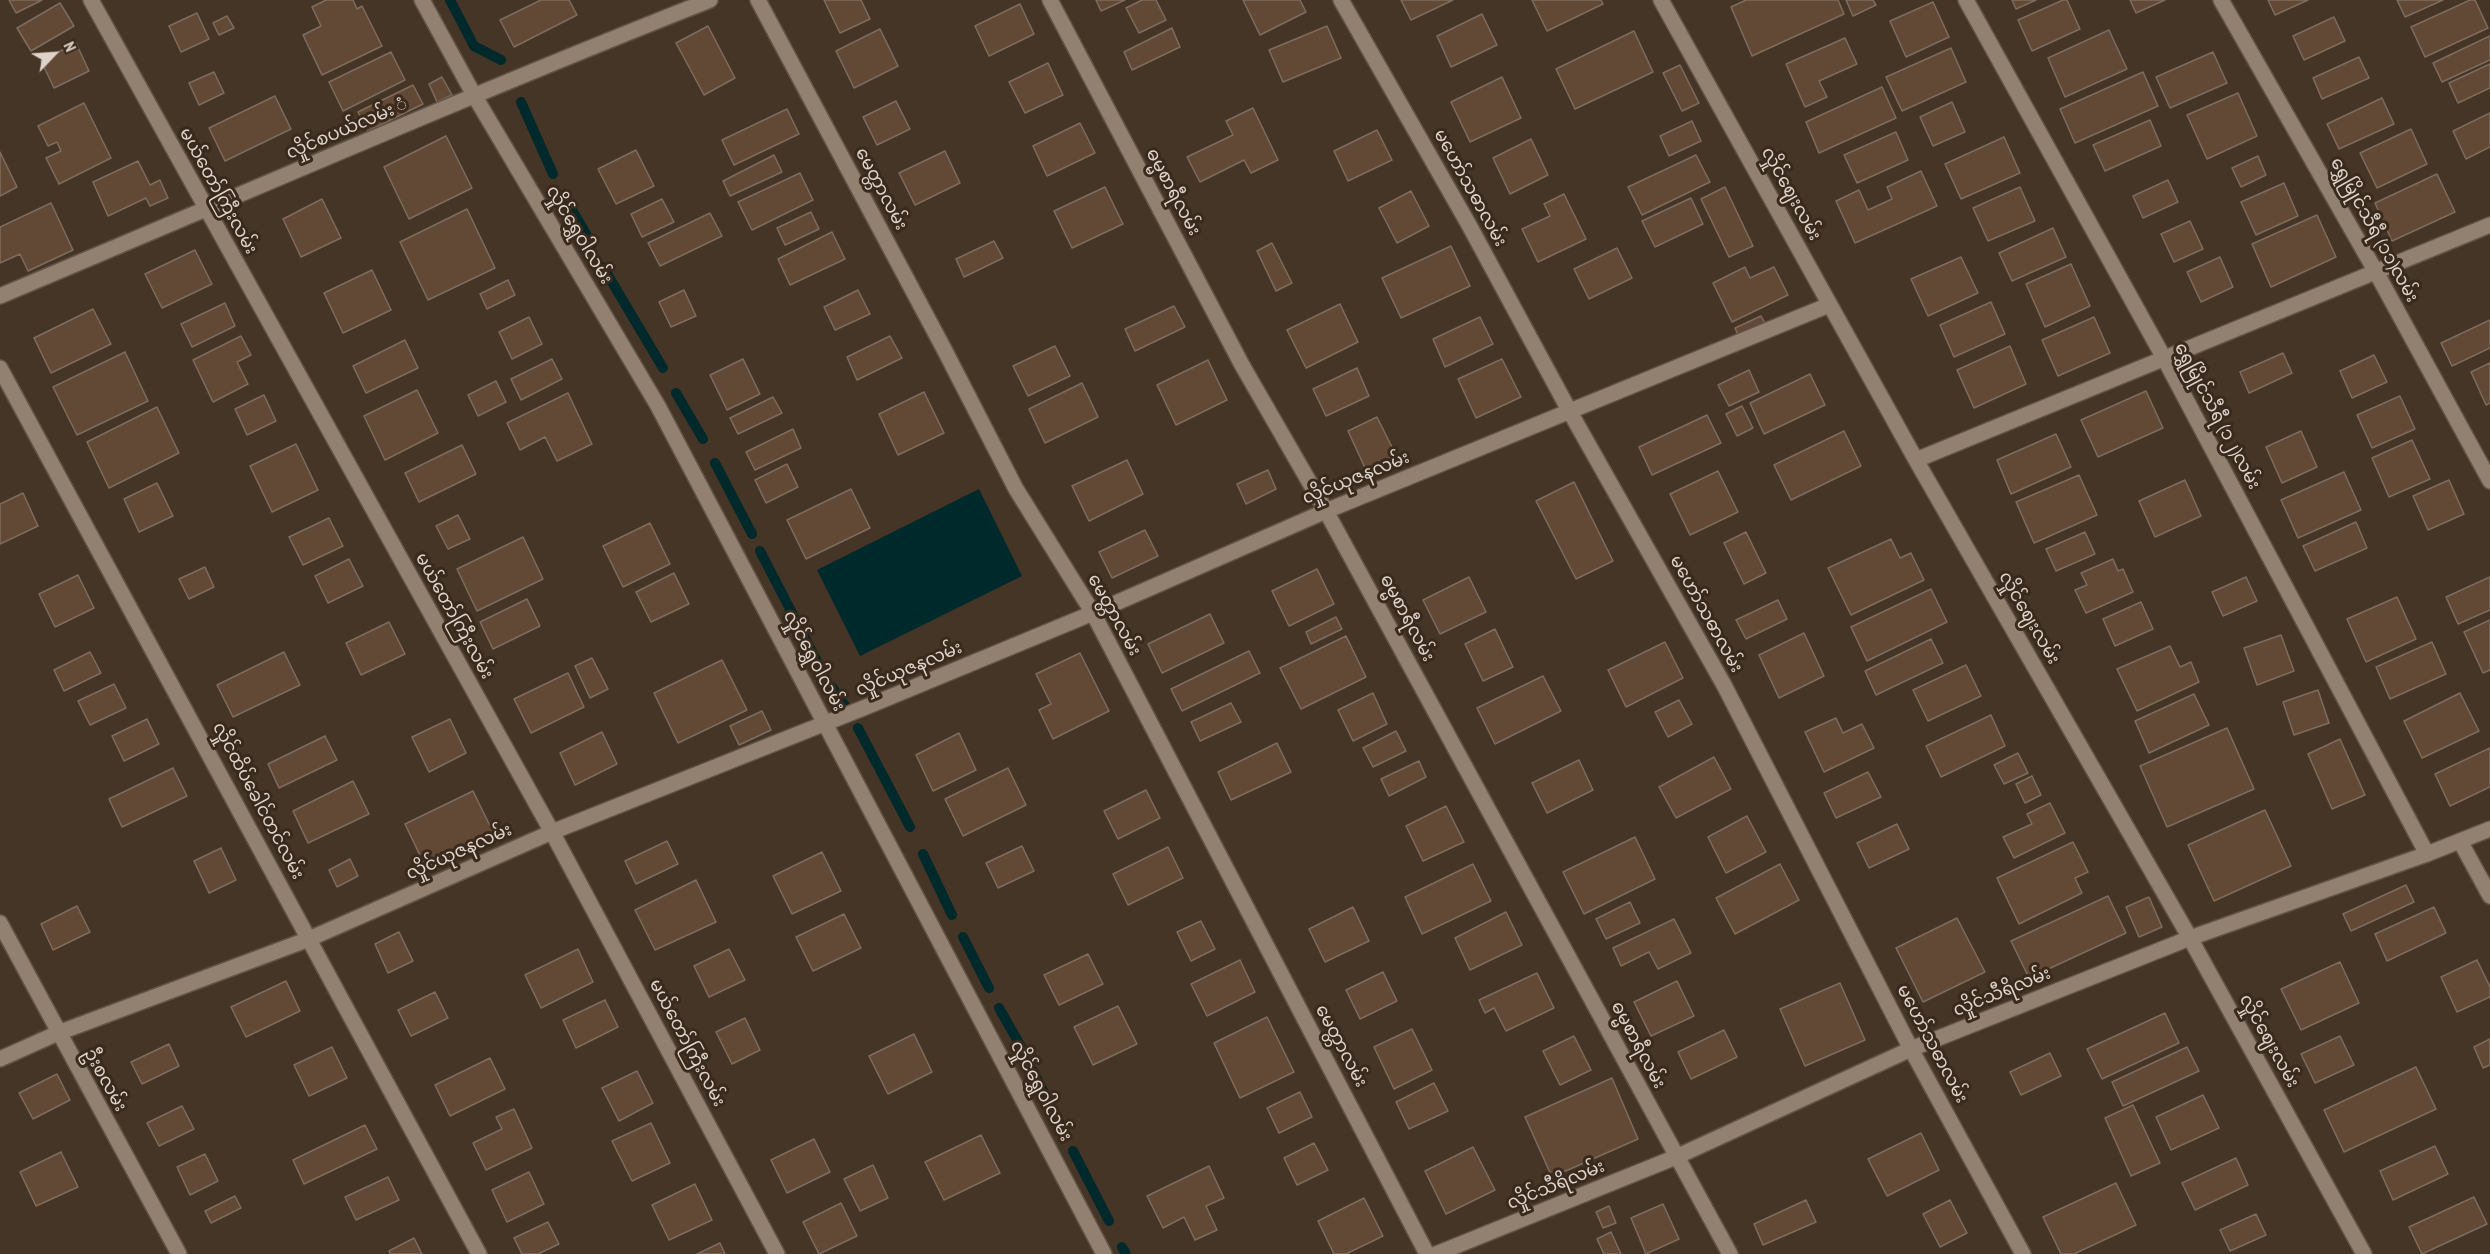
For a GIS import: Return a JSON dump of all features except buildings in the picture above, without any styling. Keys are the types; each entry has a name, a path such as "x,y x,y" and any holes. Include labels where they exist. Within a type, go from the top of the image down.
{"street":[{"name":"မယ်တော်ကြီးလမ်း","path":"91,0 552,832 777,1254"},
{"name":"လှိုင်ရွှေဝါလမ်း","path":"422,0 474,95 658,406 1104,1254"},
{"name":"လှိုင်စပယ်လမ်း ံ","path":"0,296 474,95 710,0"},
{"name":"မေတ္တာလမ်း","path":"758,0 944,348 1016,489 1093,613 1427,1254"},
{"name":"ဓမ္မစာရီလမ်း","path":"1050,0 1242,365 1326,511 1730,1254"},
{"name":"မဟော်သဓာလမ်း","path":"1341,0 1469,225 1570,412 1724,685 1911,1049 2023,1254"},
{"name":"ရွှေမြိုင်သီရီ (၁၂)လမ်း","path":"1966,0 2164,358 2427,854"},
{"name":"ရွှေမြိုင်သီရီ (၁၁)လမ်း","path":"2221,0 2376,272 2490,481"},
{"name":"လှိုင်ဈေးလမ်း","path":"1666,1 1829,304 2190,938 2364,1254"},
{"path":"1916,460 2490,225"},
{"name":"လှိုင်ယုဇနလမ်း","path":"0,1059 58,1033 309,939 552,832 825,724 1093,613 1326,511 1829,304"},
{"name":"လှိုင်ထိပ်ခေါင်တင်လမ်း","path":"0,368 479,1254"},
{"name":"လှိုင်သီရိလမ်း","path":"1436,1254 1676,1157 1911,1049 2190,938 2427,854 2490,828"},
{"path":"2460,841 2490,896"},
{"name":"ဦးစလမ်း","path":"0,923 179,1254"}],"water":[{"path":"979,489 1022,576 860,656 817,570"}],"waterway":[{"path":"450,0 474,46 501,60"},
{"path":"521,102 553,174"},
{"path":"569,205 592,244"},
{"path":"603,267 663,368"},
{"path":"676,393 703,439"},
{"path":"715,463 752,534"},
{"path":"760,551 820,667"},
{"path":"832,687 846,707"},
{"path":"858,728 910,827"},
{"path":"923,854 952,915"},
{"path":"963,937 989,988"},
{"path":"999,1008 1024,1052"},
{"path":"1033,1071 1060,1124"},
{"path":"1073,1151 1109,1221"},
{"path":"1122,1247 1126,1254"}]}
